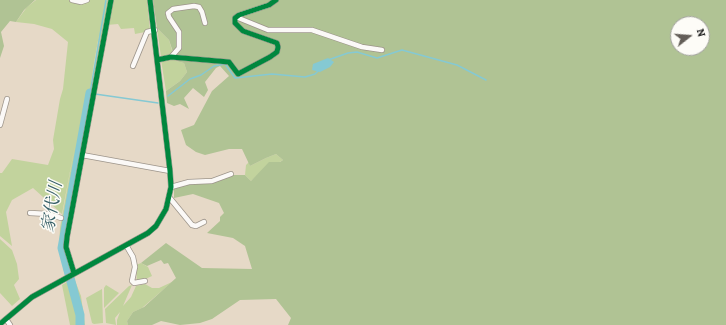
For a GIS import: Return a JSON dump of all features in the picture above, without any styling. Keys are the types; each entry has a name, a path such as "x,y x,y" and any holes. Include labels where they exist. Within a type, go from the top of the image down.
{"street":[{"path":"72,0 81,2 88,0"},
{"path":"74,273 66,247 111,0"},
{"path":"0,324 32,297 126,245 156,226 166,209 172,187 157,60 155,30 150,0"},
{"path":"236,17 269,6 276,0"},
{"path":"171,57 179,48 179,32 168,13 173,9 194,6 199,7 205,22"},
{"path":"157,60 171,57 229,62 238,74 277,52 277,43 243,31 235,23 236,17"},
{"path":"236,17 268,30 312,30 362,47 382,50"},
{"path":"133,66 147,32 155,30"},
{"path":"0,125 7,99"},
{"path":"82,155 170,171"},
{"path":"172,187 189,182 212,181 231,174"},
{"path":"169,197 192,225 196,226 204,222"},
{"path":"30,213 48,214 61,218"},
{"path":"126,245 135,267 132,281 134,284 145,282"},
{"path":"6,318 10,325"}],"green space":[{"path":"0,0 35,0 24,10 16,22 10,21 1,32 4,46 0,58"},
{"path":"36,0 72,0 86,3 86,0 147,0 150,31 135,34 134,28 121,29 118,24 107,25 65,246 72,270 64,272 59,247 60,228 75,145 62,214 33,188 12,200 6,212 12,246 0,236 0,173 2,173 12,159 48,165 54,149 53,140 63,89 68,42 52,29 34,24 16,22 27,7","holes":["99,35 92,86 90,90"]},
{"path":"153,0 726,0 726,325 288,325 291,318 276,299 240,300 212,319 200,323 180,325 161,321 152,325 128,325 127,321 133,312 144,307 176,278 168,263 164,264 161,260 147,266 141,263 166,243 202,268 252,269 245,246 233,238 207,233 220,221 220,217 224,213 219,203 193,194 174,198 174,186 205,182 232,175 245,175 251,181 269,162 280,162 283,160 276,154 250,166 242,149 229,149 205,155 196,152 186,145 181,130 194,125 212,91 229,76 220,66 216,68 205,82 208,90 204,97 193,88 184,98 189,109 180,104 174,106 167,103 166,91 180,81 187,72 184,63 176,61 169,40 157,28"},
{"path":"157,28 169,40 173,54 161,57"},
{"path":"175,59 176,61 184,63 187,72 180,81 166,91 161,60"},
{"path":"276,154 283,160 259,174 251,181 245,175 246,165 249,162 250,166"},
{"path":"0,239 12,250 17,264 19,279 14,285 20,299 12,306 0,293"},
{"path":"141,263 148,267 152,276 137,283 136,265"},
{"path":"74,278 81,296 85,325 70,325 62,285"},
{"path":"172,282 142,308 133,312 127,321 128,325 117,325 120,312 115,318 116,325 106,323 105,309 129,286 132,285 123,306 131,297 136,286 145,284 152,288 159,288"},
{"path":"106,285 119,293 104,308 104,288"},
{"path":"102,289 103,323 94,324 92,323 86,298"}],"water":[{"path":"328,58 334,62 330,67 320,72 312,70 313,64"}],"waterway":[{"path":"92,93 90,93 106,0"},
{"path":"328,60 348,53 357,52 377,58 402,50 457,65 486,80"},
{"path":"168,96 190,79 201,75 214,66 225,64 235,78 272,74 305,77 315,74 318,71"},
{"name":"家代川","path":"80,325 80,315 62,248 90,93"},
{"path":"95,94 158,103"}],"cycle path":[{"path":"74,273 66,247 67,237 111,0"},
{"path":"0,324 32,297 148,233 156,226 166,209 171,187 170,171 150,0"},
{"path":"157,60 171,57 229,62 238,74 270,57 277,52 278,47 277,43 243,31 235,23 235,18 239,15 269,5 276,0"}]}
